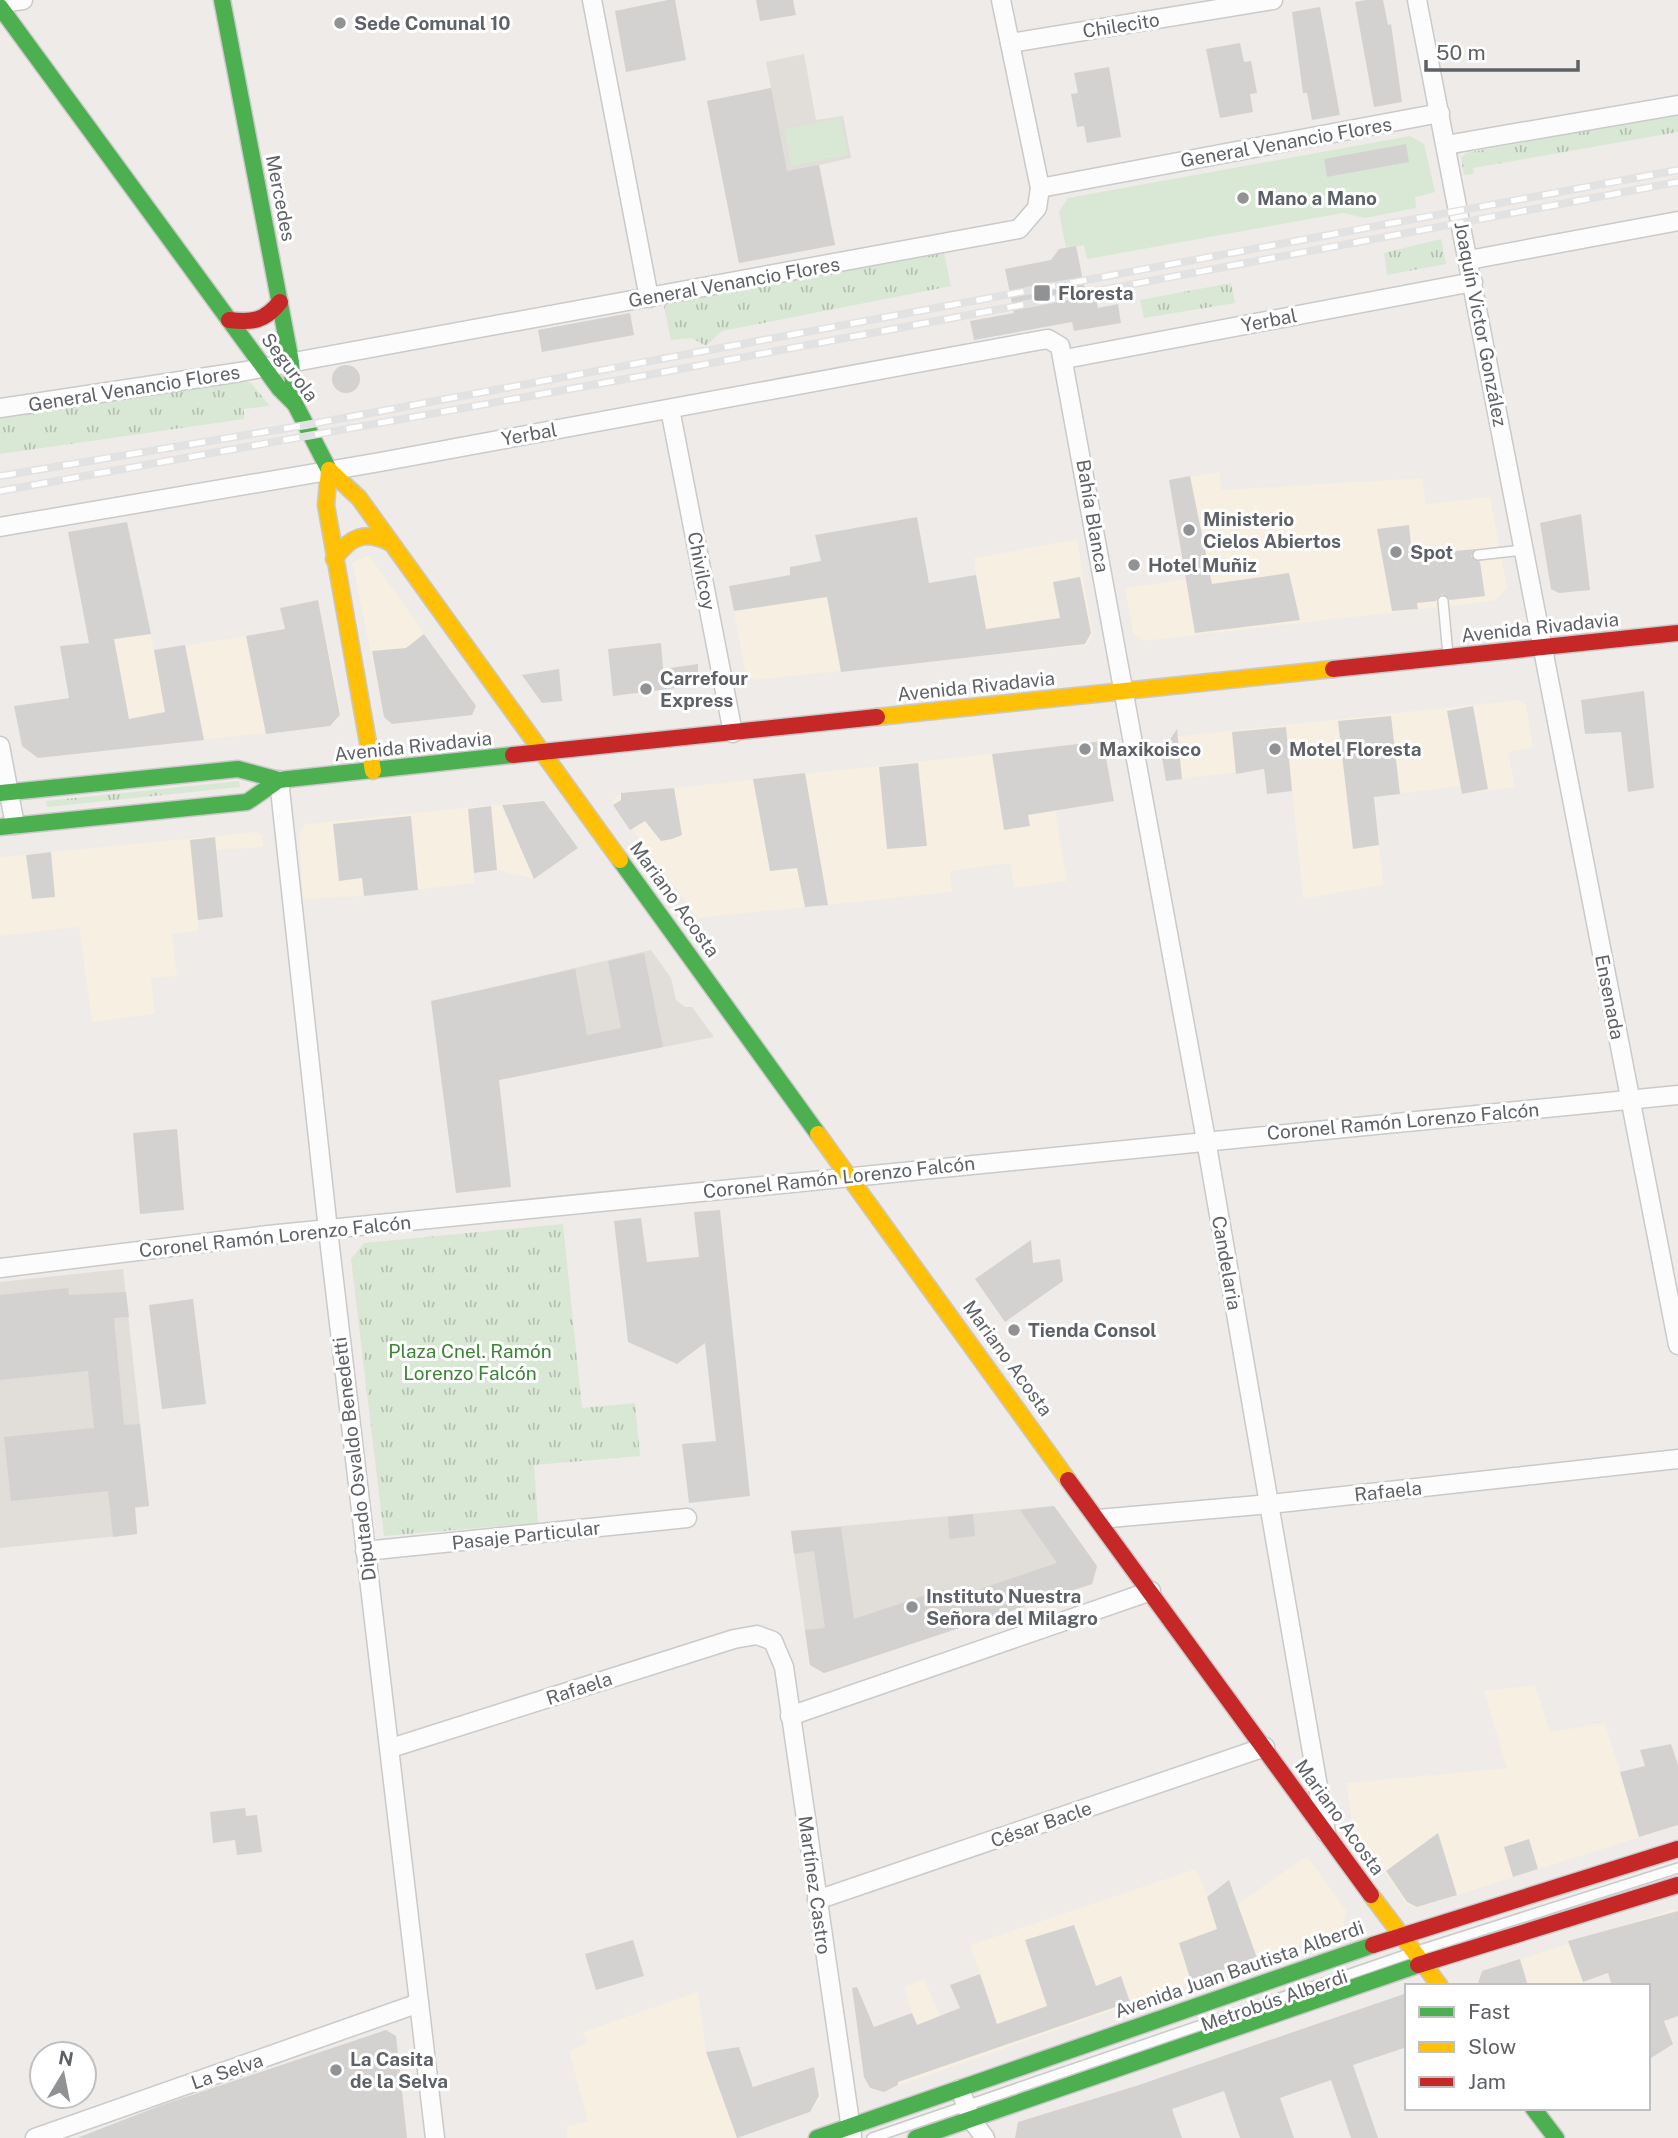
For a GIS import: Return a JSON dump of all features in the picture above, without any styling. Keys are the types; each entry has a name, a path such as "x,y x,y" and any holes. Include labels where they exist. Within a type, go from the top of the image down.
{"main road":[{"name":"Mercedes","path":"222,0 291,362 295,404"},
{"name":"Segurola","path":"0,5 229,320 295,404 329,470 359,498 543,754"},
{"path":"229,320 258,322 270,316 280,302"},
{"path":"329,470 326,506 373,771"},
{"path":"334,559 345,543 360,534 377,534 391,542"},
{"name":"Avenida Rivadavia","path":"4,793 238,769 279,780 1678,633"},
{"name":"Mariano Acosta","path":"543,754 1265,1747 1326,1836 1438,1984"},
{"name":"Avenida Rivadavia","path":"7,826 247,802 279,780"},
{"name":"Avenida Juan Bautista Alberdi","path":"916,2138 965,2104 1401,1935 1678,1849"},
{"name":"Avenida Juan Bautista Alberdi","path":"817,2138 965,2104 1418,1958 1678,1885"},
{"path":"1535,2110 1556,2138"}],"street":[{"path":"0,5 23,0"},
{"path":"592,0 649,298"},
{"path":"1001,0 1040,188"},
{"name":"Chilecito","path":"1010,43 1273,0"},
{"name":"Joaquín Victor González","path":"1418,0 1474,282 1541,649"},
{"path":"1447,145 1678,105"},
{"name":"General Venancio Flores","path":"0,408 264,367 1019,229 1037,208 1040,188 1440,113"},
{"path":"1469,260 1678,221"},
{"name":"Yerbal","path":"0,527 1048,339 1061,351 1474,282"},
{"name":"Bahía Blanca","path":"1061,351 1125,691"},
{"name":"Chivilcoy","path":"670,408 733,733"},
{"name":"Ensenada","path":"1541,649 1678,1345"},
{"name":"Candelaria","path":"1125,691 1270,1504 1326,1836"},
{"path":"0,746 7,826"},
{"name":"Diputado Osvaldo Benedetti","path":"279,780 328,1230 435,2138"},
{"name":"Coronel Ramón Lorenzo Falcón","path":"0,1268 328,1230 849,1176 1678,1095"},
{"name":"Rafaela","path":"1098,1519 1270,1504 1678,1458"},
{"name":"Pasaje Particular","path":"365,1551 687,1518"},
{"path":"790,1716 1151,1591"},
{"name":"Rafaela","path":"391,1748 734,1639 757,1635 767,1638"},
{"name":"Martínez Castro","path":"767,1638 778,1647 782,1657 851,2132"},
{"name":"César Bacle","path":"817,1900 1265,1747"},
{"name":"La Selva","path":"35,2138 419,2003"},
{"path":"965,2104 985,2138"}],"lane":[{"path":"1478,555 1523,550"},
{"path":"1443,601 1448,658"},
{"path":"1418,1958 1678,1868"},
{"path":"872,2138 965,2104"}],"shaded area":[{"path":"804,54 816,120 843,116 851,158 819,165 835,245 739,263 707,101 771,88 766,62"},
{"path":"1219,472 1222,490 1422,478 1426,504 1490,497 1507,588 1494,601 1144,641 1133,633 1125,588 1186,579 1169,480"},
{"path":"917,517 930,590 954,586 953,579 976,575 974,558 1077,539 1093,636 1087,645 755,680 745,671 729,586 790,575 790,567 821,561 815,535"},
{"path":"369,555 476,706 473,714 392,724 384,717 352,563"},
{"path":"318,600 341,710 338,720 330,726 38,758 22,746 14,706 69,697 89,643 151,634 154,650 285,629 280,608"},
{"path":"1519,700 1526,705 1533,747 1508,752 1515,787 1462,794 1460,786 1375,797 1383,885 1303,899 1292,791 1267,794 1263,769 1166,781 1161,752 1171,737"},
{"path":"1099,742 1104,748 1115,800 1055,810 1067,881 1014,888 1010,863 950,871 952,892 698,918 612,802 619,794"},
{"path":"545,801 578,848 534,879 497,870 474,873 474,883 364,896 303,899 299,833 305,824"},
{"path":"257,832 262,835 263,847 217,850 223,917 198,920 199,931 172,934 177,976 151,978 155,1014 92,1022 79,927 0,936 0,857"},
{"path":"651,950 671,978 676,1000 685,1007 692,1007 714,1037 499,1080 486,989"},
{"path":"123,1269 149,1506 135,1508 137,1534 0,1548 0,1282"},
{"name":"Instituto Nuestra Señora del Milagro","path":"1054,1506 1097,1566 1092,1584 824,1673 810,1665 791,1531"},
{"path":"1535,1685 1550,1732 1605,1723 1620,1772 1645,1766 1640,1750 1671,1744 1678,1765 1678,1825 1416,1908 1407,1905 1353,1827 1346,1783 1507,1768 1484,1691"},
{"path":"1307,1856 1346,1910 1343,1930 883,2091 870,2090 865,2078 852,1993 859,1992 875,2027 912,2013 904,1987 924,1979 940,2016 960,2008 950,1985 980,1974 970,1945 1196,1869 1207,1896 1229,1880 1238,1904"},
{"path":"1678,1908 1678,2016 1665,2021 1673,2044 1661,2050 1650,1984 1611,1984 1608,1974 1584,1984 1479,1984 1481,1972"},
{"path":"698,1992 706,2052 739,2047 754,2088 814,2067 821,2097 810,2113 736,2138 567,2138 567,2126 588,2121 569,2051 587,2043 583,2032"}],"green space":[{"path":"1678,114 1678,132 1473,168 1474,174 1464,175 1461,158 1466,153"},
{"path":"840,118 848,155 791,166 784,129"},
{"name":"Mano a Mano","path":"1410,136 1424,144 1435,192 1415,197 1416,208 1365,218 1343,213 1087,259 1084,245 1066,248 1059,212 1068,198"},
{"path":"1441,239 1446,264 1387,275 1384,253"},
{"path":"944,253 951,286 722,331 706,346 692,338 671,340 664,307 666,303"},
{"path":"1231,283 1235,303 1144,318 1140,300"},
{"path":"241,380 251,383 270,406 244,409 244,419 0,454 0,417"},
{"path":"239,781 240,787 47,807 46,801"},
{"name":"Plaza Cnel. Ramón Lorenzo Falcón","path":"563,1224 582,1408 635,1403 640,1456 534,1465 538,1523 384,1536 351,1259 364,1243"}],"building":[{"path":"675,0 686,60 626,72 615,11"},
{"path":"756,0 793,0 796,15 760,21"},
{"path":"1383,0 1388,25 1391,24 1402,102 1374,107 1355,2"},
{"path":"1320,7 1340,115 1312,120 1307,93 1303,93 1292,12"},
{"path":"1240,43 1244,62 1251,61 1257,93 1250,94 1253,112 1220,118 1206,49"},
{"path":"1109,67 1121,137 1087,143 1084,126 1077,127 1071,94 1078,93 1074,73"},
{"path":"771,88 787,171 819,165 835,245 739,263 707,101"},
{"path":"1406,144 1409,162 1327,177 1324,159"},
{"path":"1076,246 1087,300 1096,298 1098,308 1118,304 1121,323 1074,331 1072,322 974,340 970,321 1014,313 1005,269 1051,260 1059,249"},
{"path":"630,313 634,335 542,352 538,330"},
{"path":"346,365 356,369 360,379 356,389 346,393 336,389 332,379 336,369"},
{"path":"1190,476 1212,584 1289,573 1300,620 1195,633 1169,480"},
{"path":"1581,514 1590,590 1559,593 1551,589 1540,523"},
{"path":"917,517 929,583 976,575 986,629 1060,618 1053,582 1080,577 1091,633 1085,644 841,672 827,597 734,611 729,586 790,575 790,567 821,561 815,535"},
{"path":"127,522 151,634 114,639 129,719 165,712 154,650 185,645 204,740 38,758 22,746 14,706 69,698 60,646 89,643 68,532"},
{"path":"1409,525 1412,555 1476,549 1471,556 1480,562 1485,596 1450,600 1442,594 1436,601 1417,603 1418,609 1392,611 1377,529"},
{"path":"318,600 340,715 330,726 266,734 246,636 285,629 280,608"},
{"path":"424,634 476,706 472,715 392,724 384,717 372,651 406,648"},
{"path":"661,643 663,669 698,664 698,682 692,686 613,696 608,649"},
{"path":"559,669 562,701 542,703 522,675"},
{"path":"1644,691 1654,788 1628,792 1621,732 1585,734 1581,700"},
{"path":"1473,706 1488,789 1462,794 1447,711"},
{"path":"1391,716 1400,794 1374,797 1379,845 1353,849 1338,721"},
{"path":"1286,727 1292,791 1267,794 1264,769 1236,774 1232,732"},
{"path":"1177,729 1182,779 1166,781 1161,752"},
{"path":"1103,741 1114,801 1028,815 1030,826 1004,830 992,754"},
{"path":"918,763 927,846 887,849 879,767"},
{"path":"805,773 828,905 805,907 797,868 770,871 753,779"},
{"path":"674,788 682,835 672,839 661,841 645,821 630,830 613,805 621,800 621,793"},
{"path":"544,801 578,848 534,879 502,805"},
{"path":"491,806 497,870 474,873 468,809"},
{"path":"411,816 418,890 364,896 362,878 339,881 333,824"},
{"path":"215,837 223,917 198,920 190,840"},
{"path":"51,852 55,897 32,899 26,855"},
{"path":"644,953 663,1047 499,1080 511,1187 456,1193 431,1001 575,969 587,1035 621,1028 608,961"},
{"path":"177,1129 184,1210 140,1214 133,1133"},
{"path":"720,1210 750,1496 689,1503 682,1444 716,1441 705,1343 677,1364 628,1342 614,1221 641,1218 647,1262 699,1257 694,1212"},
{"path":"1031,1240 1033,1263 1060,1259 1063,1281 1005,1322 975,1279"},
{"path":"68,1288 69,1295 126,1292 129,1317 114,1318 124,1425 140,1424 149,1506 135,1507 137,1534 113,1537 108,1491 11,1501 4,1437 94,1428 88,1371 0,1380 0,1295"},
{"path":"193,1299 206,1404 162,1409 149,1305"},
{"path":"1054,1506 1097,1566 1092,1584 824,1673 810,1665 805,1630 825,1628 814,1551 794,1554 791,1531 841,1527 854,1619 944,1589 948,1600 1057,1563 1020,1510"},
{"path":"973,1514 975,1536 949,1539 948,1517"},
{"path":"1671,1744 1678,1765 1678,1825 1639,1837 1620,1772 1645,1766 1640,1750"},
{"path":"245,1808 246,1816 257,1815 262,1852 237,1855 235,1840 213,1843 210,1812"},
{"path":"1438,1833 1457,1895 1417,1907 1407,1902 1386,1871"},
{"path":"1529,1839 1538,1869 1513,1877 1504,1847"},
{"path":"1229,1880 1257,1958 1191,1981 1179,1943 1217,1929 1207,1897"},
{"path":"1678,1911 1678,2016 1664,2021 1673,2044 1650,2059 1650,1984 1611,1984 1608,1973 1583,1982 1568,1941"},
{"path":"1074,1925 1096,1986 1121,1976 1130,2002 898,2082 898,2085 884,2092 870,2088 864,2077 852,1988 857,1987 874,2027 912,2013 917,2025 960,2008 950,1985 980,1974 997,2024 1047,2006 1025,1940"},
{"path":"633,1940 644,1976 596,1990 585,1954"},
{"path":"1520,1959 1527,1984 1478,1984 1482,1971"},
{"path":"1405,1994 1405,2048 1353,2065 1378,2138 1351,2138 1331,2080 1280,2098 1294,2138 1240,2138 1224,2091 1172,2109 1182,2138 1015,2138 1018,2122 1136,2086"},
{"path":"386,2030 396,2036 407,2138 77,2138 162,2105"},
{"path":"739,2047 753,2087 814,2067 819,2096 810,2112 737,2138 706,2052"}],"railway":[{"path":"0,476 306,425 1678,170"},
{"path":"0,491 648,375 1678,182"}],"traffic: fast":[{"path":"222,0 291,362 295,404"},
{"path":"0,7 279,388 295,404 329,470"},
{"path":"0,793 238,769 279,780 513,755"},
{"path":"0,827 247,802 279,780"},
{"path":"620,860 818,1134"},
{"path":"817,2138 1373,1945"},
{"path":"916,2138 1418,1965"},
{"path":"1535,2110 1556,2138"}],"traffic: slow":[{"path":"329,470 359,498 620,860"},
{"path":"329,470 326,505 373,771"},
{"path":"334,559 346,545 366,536 391,543"},
{"path":"877,717 1333,669"},
{"path":"818,1134 1068,1480"},
{"path":"1371,1895 1438,1984"}],"traffic: jam":[{"path":"229,320 258,319 280,302"},
{"path":"1333,669 1678,633"},
{"path":"513,755 877,717"},
{"path":"1068,1480 1371,1895"},
{"path":"1373,1945 1678,1849"},
{"path":"1418,1965 1678,1885"}],"place":[{"name":"Sede Comunal 10","path":"340,23"},
{"name":"Mano a Mano","path":"1243,198"},
{"name":"Floresta","path":"1042,293"},
{"name":"Ministerio Cielos Abiertos","path":"1189,530"},
{"name":"Spot","path":"1396,552"},
{"name":"Hotel Muñiz","path":"1134,565"},
{"name":"Carrefour Express","path":"646,689"},
{"name":"Maxikoisco","path":"1085,749"},
{"name":"Motel Floresta","path":"1275,749"},
{"name":"Tienda Consol","path":"1014,1330"},
{"name":"Instituto Nuestra Señora del Milagro","path":"912,1607"},
{"name":"La Casita de la Selva","path":"336,2070"}]}
